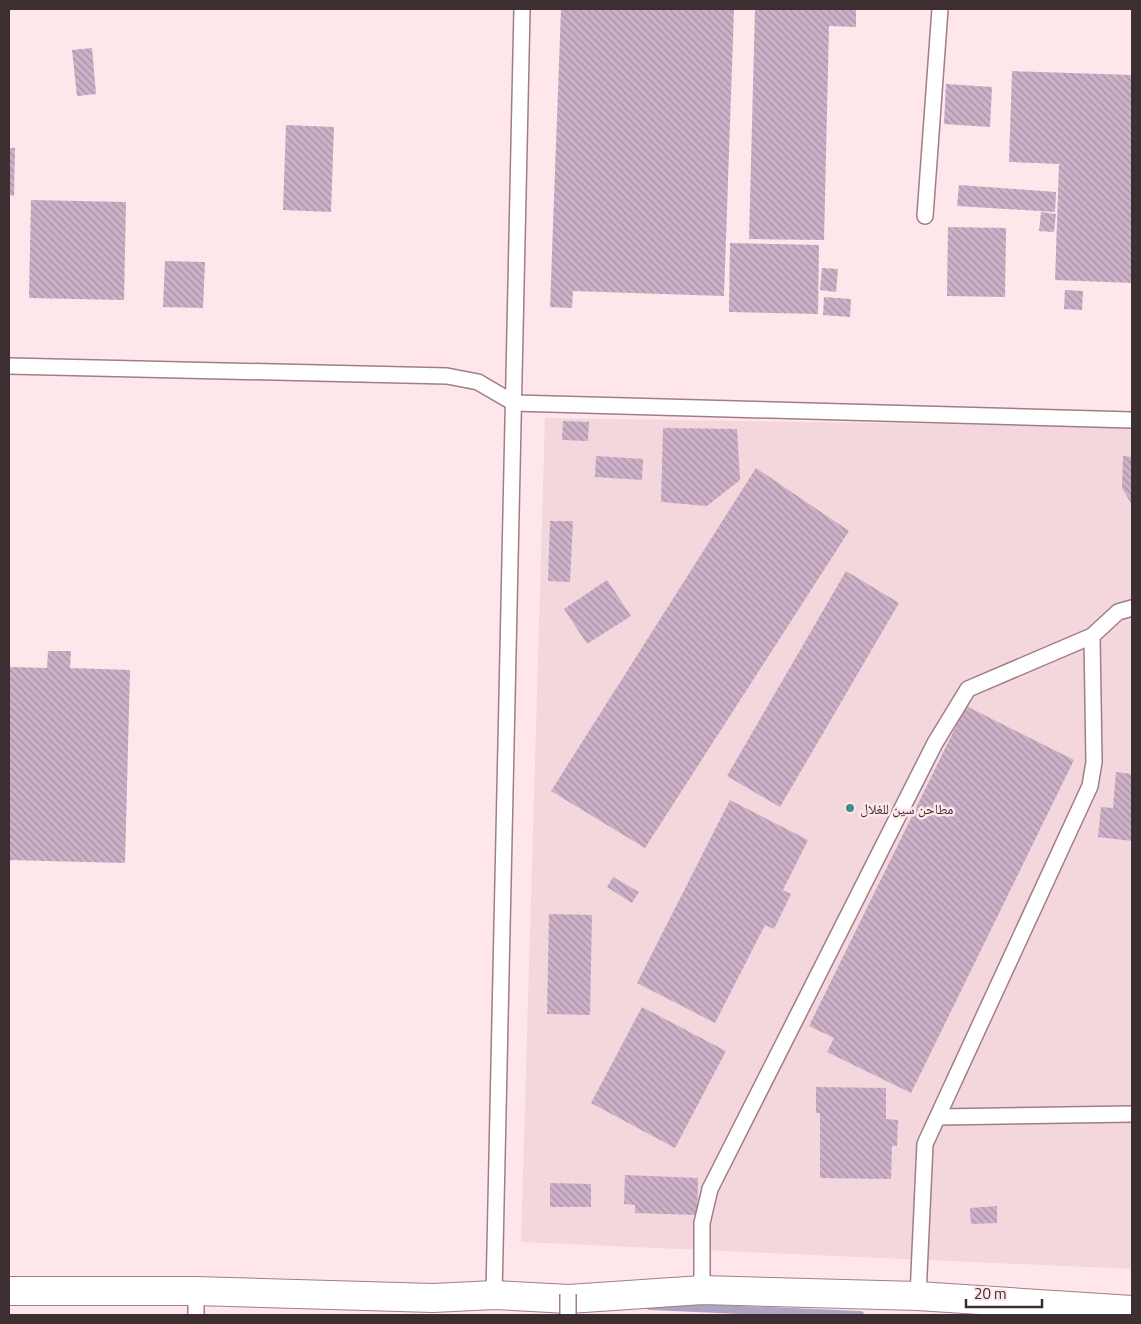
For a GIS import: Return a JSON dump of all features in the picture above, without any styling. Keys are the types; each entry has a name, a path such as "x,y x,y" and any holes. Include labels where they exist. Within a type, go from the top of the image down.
{"street":[{"path":"9,1291 196,1303 433,1307 494,1295 568,1303 702,1290 918,1296 1132,1310"}],"lane":[{"path":"494,1295 522,9"},
{"path":"925,216 940,9"},
{"path":"9,366 447,376 478,382 514,402 1132,420"},
{"path":"702,1290 702,1223 710,1189 935,743 968,689 1092,636 1118,612 1132,608"},
{"path":"918,1296 925,1144 1090,786 1094,762 1092,636"},
{"path":"938,1117 1132,1114"}],"shaded area":[{"path":"545,418 1132,427 1132,1269 521,1242"}],"building":[{"path":"561,9 734,9 724,296 573,291 572,308 550,307"},
{"path":"755,9 856,9 856,27 829,26 824,240 749,239"},
{"path":"92,48 96,94 77,96 72,50"},
{"path":"1012,71 1132,75 1132,283 1055,280 1059,164 1009,162"},
{"path":"946,84 992,87 990,127 944,124"},
{"path":"286,125 334,127 331,212 283,210"},
{"path":"9,148 15,148 14,196 9,195"},
{"path":"959,185 1056,192 1055,212 957,206"},
{"path":"31,200 126,202 124,300 29,298"},
{"path":"1041,212 1056,214 1054,232 1039,231"},
{"path":"948,227 1006,228 1005,297 947,296"},
{"path":"730,243 819,245 818,314 729,312"},
{"path":"165,261 205,262 203,308 163,307"},
{"path":"822,268 838,269 836,292 820,290"},
{"path":"1065,290 1083,291 1082,310 1064,309"},
{"path":"824,297 851,299 850,317 823,315"},
{"path":"563,421 589,422 588,441 562,440"},
{"path":"663,428 737,429 740,480 707,506 661,502"},
{"path":"596,456 643,459 642,480 595,477"},
{"path":"1123,456 1132,457 1132,505 1122,488"},
{"path":"756,468 849,531 645,848 551,791"},
{"path":"550,521 573,521 570,582 548,581"},
{"path":"846,571 899,603 780,807 727,776"},
{"path":"607,580 631,616 587,644 564,609"},
{"path":"48,651 71,651 70,668 130,670 125,863 9,860 9,667 47,668"},
{"path":"966,706 1074,760 911,1093 827,1052 834,1038 809,1026"},
{"path":"1116,772 1132,774 1132,841 1098,837 1101,807 1113,808"},
{"path":"730,800 808,840 783,890 791,894 774,929 765,925 715,1023 637,983"},
{"path":"613,877 639,892 632,903 607,887"},
{"path":"549,914 592,915 590,1015 547,1014"},
{"path":"642,1007 726,1051 675,1148 591,1103"},
{"path":"816,1087 886,1088 886,1119 898,1120 897,1146 892,1146 891,1179 820,1178 820,1113 816,1113"},
{"path":"625,1175 698,1178 697,1215 635,1213 635,1205 624,1204"},
{"path":"550,1183 591,1184 591,1207 550,1207"},
{"path":"997,1206 997,1223 971,1224 970,1208"}],"waterway":[{"path":"650,1306 860,1315"}],"place":[{"name":"مطاحن سين للغلال","path":"850,808"}]}
